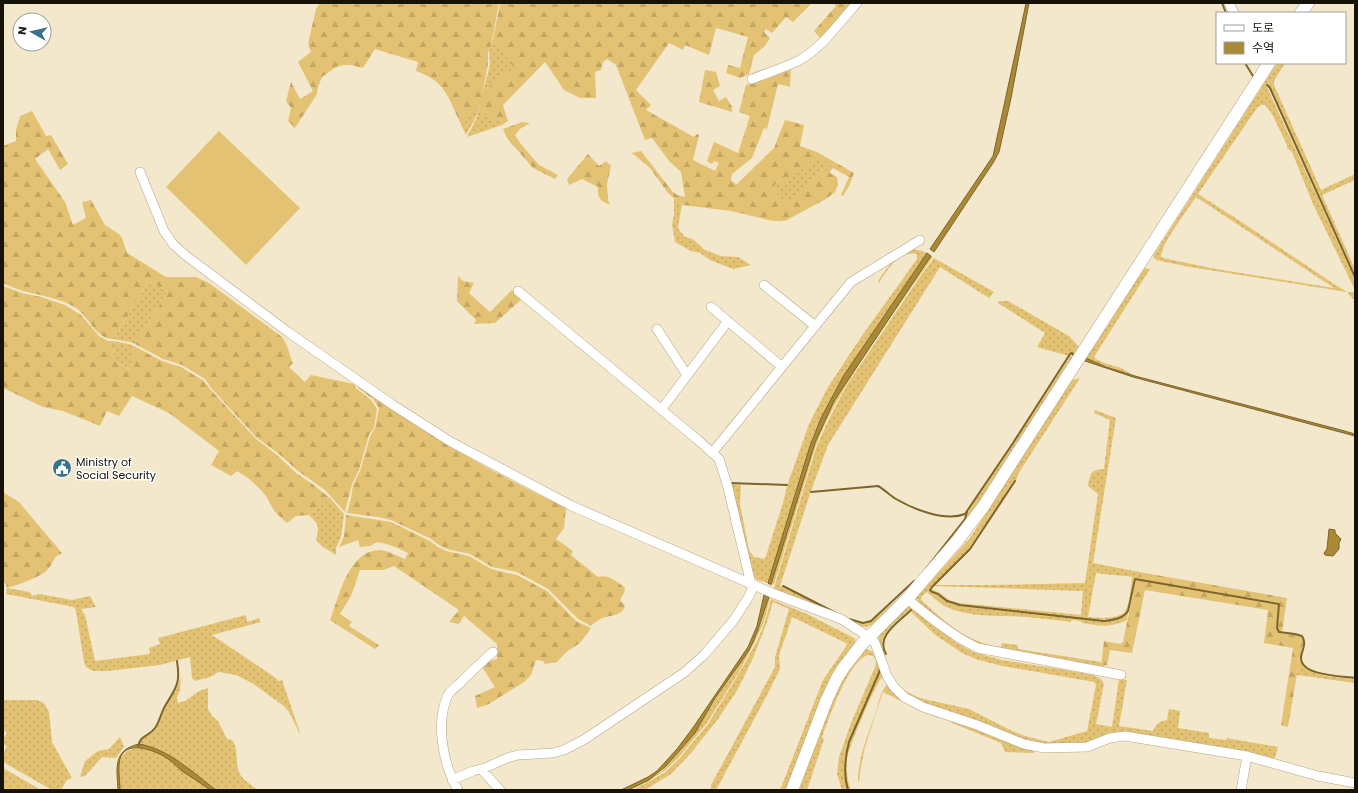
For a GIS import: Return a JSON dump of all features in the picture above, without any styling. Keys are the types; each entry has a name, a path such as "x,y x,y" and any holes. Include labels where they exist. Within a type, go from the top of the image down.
{"main road":[{"path":"1302,12 1308,3"},
{"path":"792,790 817,723 837,678 851,657 907,599 957,542 983,507 1268,64"}],"street":[{"path":"752,78 790,64 810,53 857,3"},
{"path":"1229,3 1234,12"},
{"path":"140,172 164,231 173,244 185,255 270,319 393,405 452,442 572,506 752,584 841,619 869,637 875,643 887,676 894,687 904,697 923,707 977,725 1024,744 1044,748 1087,747 1110,738 1125,736 1247,756 1318,776 1355,783"},
{"path":"712,453 814,325 851,282 920,240"},
{"path":"764,285 814,325"},
{"path":"452,780 507,758 518,755 553,753 564,750 585,739 685,672 704,655 733,621 748,598 752,584 727,484 719,459 518,291"},
{"path":"711,307 781,366"},
{"path":"661,410 728,321"},
{"path":"657,329 687,376"},
{"path":"907,599 965,642 978,648 1121,675"},
{"path":"458,790 452,780 445,760 442,738 442,716 449,694 493,652"},
{"path":"1241,790 1247,756"},
{"path":"481,769 500,790"}],"green space":[{"path":"320,3 499,3 491,46 488,52 488,64 481,101 483,91 514,68 493,39 500,3 812,3 793,22 786,17 772,33 766,29 764,32 770,38 765,46 754,55 749,74 740,78 726,73 728,65 740,68 748,37 716,28 709,55 685,45 683,50 669,43 636,90 651,105 646,110 694,137 697,134 699,135 693,160 715,171 719,163 714,161 712,164 707,161 714,142 738,153 750,116 739,112 746,85 791,70 790,87 778,84 767,129 764,128 752,158 732,174 731,180 737,184 774,148 785,120 804,125 800,146 817,152 854,173 843,196 841,195 849,177 833,168 818,156 784,185 780,180 773,187 783,201 791,203 823,169 837,177 838,185 835,192 826,199 785,221 773,221 731,211 682,205 668,193 650,168 632,153 641,151 672,191 677,195 685,197 681,172 669,161 652,138 645,140 616,65 607,59 603,62 601,70 595,72 596,98 580,98 564,90 545,62 503,105 508,121 502,125 498,120 478,115 479,106 459,120 448,96 439,84 433,79 416,71 418,62 375,49 363,68 344,65 336,67 322,77 317,94 295,128 288,121 291,108 286,101 291,82 300,99 313,91 298,62 311,52 308,44 316,9"},
{"path":"833,3 854,3 821,39 814,31 836,6"},
{"path":"493,39 515,68 483,91 490,65 489,52"},
{"path":"1276,64 1284,64 1274,81 1274,85 1321,190 1355,174 1355,180 1322,195 1355,269 1355,274 1271,88 1268,84 1266,85 1355,279 1355,290 1313,204 1292,152 1287,148 1287,145 1272,114 1265,105 1261,105 1257,108 1198,194 1347,292 1190,267 1156,260 1153,256","holes":["1196,197 1334,288 1216,269 1161,257 1170,236"]},
{"path":"705,70 716,72 720,86 713,90 719,101 726,97 732,107 732,112 699,102"},
{"path":"479,106 477,115 466,135 459,120"},
{"path":"32,111 46,136 51,135 68,164 60,170 48,149 35,159 65,202 73,225 86,218 82,202 91,200 105,225 119,234 122,238 127,253 166,277 196,277 209,283 282,337 293,363 289,367 305,382 311,375 354,384 356,388 371,400 377,409 374,428 369,435 359,470 352,484 345,512 325,490 298,471 279,454 256,437 212,389 205,379 182,365 163,359 135,344 168,291 148,281 113,339 107,338 97,332 76,308 64,302 20,290 3,283 3,146 16,141 16,130 20,116"},
{"path":"478,115 498,120 502,125 467,137"},
{"path":"522,122 530,123 520,129 515,135 539,165 558,175 555,179 533,168 507,138 503,129"},
{"path":"219,131 300,208 246,265 166,187"},
{"path":"588,154 599,166 606,161 611,166 607,184 608,200 610,205 600,199 598,187 582,179 569,185 567,179"},
{"path":"818,155 833,168 829,173 823,169 791,203 783,201 773,187 780,180 784,185"},
{"path":"674,198 682,205 678,227 685,237 692,239 705,250 721,256 738,257 751,265 733,269 710,260 700,253 691,251 675,242 672,224 674,215"},
{"path":"913,249 927,253 844,375 821,418 810,446 768,583 757,580 753,576 731,484 741,485 740,504 749,550 754,557 765,559 787,486 809,424 828,387 861,337 917,259 917,254 905,255 899,258 886,272 879,283 878,281 892,262"},
{"path":"931,256 933,257 853,374 826,422 815,448 774,584 771,586 769,584 771,584 772,581 815,443 834,401"},
{"path":"934,258 994,292 989,298 940,267 828,445 811,491 780,586 854,622 863,623 872,621 915,582 874,624 867,627 859,626 774,588 816,448 828,421 847,385"},
{"path":"1144,268 1150,269 1094,357 1104,363 1121,368 1135,376 1106,367 1086,358"},
{"path":"458,276 463,281 474,283 469,293 490,312 512,290 522,299 495,323 474,324 476,320 457,301"},
{"path":"148,281 168,291 135,344 113,339 136,303"},
{"path":"3,286 65,305 81,315 99,336 108,341 113,341 114,361 130,370 134,346 162,361 181,367 204,381 255,438 278,456 296,473 330,498 309,515 296,516 287,523 275,512 266,496 248,478 237,471 231,476 211,465 219,451 169,413 132,396 119,416 107,411 100,426 63,411 43,407 3,388"},
{"path":"1347,292 1355,292 1355,301"},
{"path":"999,301 1008,301 1069,336 1079,347 1075,356 1072,353 1069,356 1037,347 1045,333 998,303"},
{"path":"113,341 134,346 131,370 114,361"},
{"path":"1071,355 1074,357 969,519 924,572 966,519 969,510"},
{"path":"1080,378 1018,474 1016,481 969,548 935,585 1085,583 1098,494 1088,485 1094,471 1104,469 1110,420 1094,413 1095,410 1116,418 1093,563 1139,572 1138,579 1135,578 1127,611 1123,616 1126,614 1128,611 1127,620 1110,625 1100,625 1071,620 1071,622 1031,617 977,615 946,607 927,592 922,596 921,600 948,624 977,641 1001,647 1002,643 1018,645 1018,649 1101,662 1101,666 990,648 965,639 926,609 916,597 970,538 1072,380","holes":["1096,573 1132,577 1127,608 1122,614 1108,618 1088,617","933,586 1083,591 1081,615 959,603 949,600 940,593 931,589","930,591 938,593 948,601 960,604 1083,619 959,605 947,602 940,596 931,593","1122,617 1104,621 1095,620"]},
{"path":"358,385 410,422 454,449 510,480 566,508 564,528 556,539 573,551 571,555 598,577 602,576 609,578 625,588 620,600 625,606 624,609 617,614 602,618 591,626 578,619 548,589 517,572 492,567 470,554 447,549 431,539 391,520 347,513 353,485 360,471 370,437 375,428 379,408 373,399 358,388"},
{"path":"3,492 19,502 62,553 55,558 45,572 7,588 5,582 3,583"},
{"path":"330,498 344,514 341,537 336,548 336,555 323,547 316,540 318,528 309,515"},
{"path":"346,515 391,522 430,541 446,551 469,556 491,569 517,575 547,591 576,621 591,628 580,643 566,652 557,662 545,664 543,661 536,660 531,675 524,682 489,704 477,708 475,696 495,687 482,667 484,662 497,659 497,644 464,616 459,624 449,622 459,610 394,566 383,570 360,570 351,596 340,614 352,622 349,626 379,645 375,649 330,620 346,577 360,558 368,552 379,550 389,552 405,559 408,553 393,546 377,542 370,546 360,547 358,540 339,547 344,536"},
{"path":"1139,572 1287,598 1282,632 1280,632 1277,628 1280,603 1138,579"},
{"path":"1136,579 1279,604 1276,628 1279,633 1294,634 1302,637 1304,642 1299,662 1288,727 1281,725 1293,648 1264,643 1268,610 1145,590 1132,653 1110,650 1107,665 1101,666 1104,641 1120,644 1123,642"},
{"path":"7,588 30,592 32,596 39,594 72,600 90,596 96,607 81,609 85,615 95,661 150,654 149,648 160,644 158,638 246,615 247,622 259,618 261,622 212,635 276,678 278,681 282,680 301,736 289,712 284,706 252,683 236,675 219,672 210,677 195,681 192,678 190,657 160,665 107,671 93,671 86,667 84,662 76,611 74,607 6,594"},
{"path":"769,597 764,622 756,639 740,670 707,723 678,758 663,772 637,787 628,790 661,772 695,733 715,698 748,652 762,621"},
{"path":"771,599 807,614 852,637 855,639 856,643 787,790 780,790 823,680 847,645 846,643 792,617 779,656 780,669 716,790 711,790 711,785 775,667 775,657 789,609 773,602 753,658 738,689 718,719 691,753 671,774 645,790 633,790 664,773 679,759 708,724 758,639 765,622"},
{"path":"908,604 955,642 973,652 1002,660 1093,675 1101,679 1104,684 1096,724 1112,727 1119,679 1127,680 1119,726 1153,731 1158,723 1167,720 1169,709 1180,711 1178,728 1209,733 1209,738 1226,740 1227,738 1278,747 1274,761 1125,734 1081,745 1043,746 927,706 903,693 889,673 902,689 920,698 969,709 1010,730 1025,736 1049,742 1087,731 1096,685 1094,682 1003,666 978,660 962,653 934,634 911,612 911,610 909,610 896,622 884,636 882,647 886,665 879,646 879,634"},
{"path":"866,649 874,652 880,669 849,742 845,766 847,790 842,790 837,774 839,757 851,723 875,667 876,660 873,656 868,655 861,659 854,668 840,691 822,737 824,739 807,790 799,790 823,724 837,692 854,663"},
{"path":"1301,658 1304,665 1316,673 1332,677 1355,679 1355,683 1297,675"},
{"path":"881,669 884,675 869,701 857,729 847,759 847,771 851,790 848,790 846,766 847,754 850,742"},
{"path":"181,676 180,690 177,697 178,703 185,701 199,691 208,688 208,709 212,716 218,721 227,739 232,740 234,744 240,775 257,790 216,790 182,763 157,749 139,744 157,728"},
{"path":"888,684 939,715 938,718 883,692 865,747 859,782 858,772 864,746 881,694"},
{"path":"3,700 37,700 44,703 49,712 52,742 72,778 67,780 61,790 52,790 3,762 3,753 7,747 3,743 3,739 7,733 3,730"},
{"path":"953,719 1034,748 1034,753 1005,752 1001,743 952,723"},
{"path":"120,737 124,747 116,758 102,757 85,776 80,777 85,761 98,751 109,749"},
{"path":"139,748 151,750 161,754 210,790 120,790 119,763 121,757 131,750"},
{"path":"3,768 41,790 3,790"}],"water":[{"path":"1026,3 1029,3 999,152 934,252 930,249 993,156"},
{"path":"927,253 931,256 834,401 815,443 772,581 771,584 769,584 768,583 810,446 821,418 844,375"},
{"path":"1086,358 1106,367 1135,376 1341,430 1355,434 1355,436 1133,377 1085,361"},
{"path":"1329,529 1335,530 1335,533 1341,539 1339,549 1333,556 1325,555 1324,553 1327,549"},
{"path":"764,595 769,597 757,632 748,652 715,698 695,733 666,766 649,780 628,790 621,790 657,771 677,749 692,729 748,647 757,626"},
{"path":"139,744 170,756 216,790 210,790 163,756 150,750 136,748 125,751 121,756 119,768 120,790 118,790 117,768 120,756 124,751 130,747"}],"waterway":[{"path":"1222,3 1226,12"},
{"path":"1246,64 1253,76"},
{"path":"1267,85 1270,88 1355,277"},
{"path":"811,492 878,486 891,496 911,507 929,513 948,516 965,514 1070,354 1072,353 1074,356"},
{"path":"1015,481 970,549 933,586 930,590 932,592 938,594 947,601 960,605 1104,621 1114,620 1126,614 1135,579 1279,604 1277,628 1279,632 1302,636 1304,644 1301,657 1302,663 1307,668 1323,674 1355,678"},
{"path":"730,483 787,485"},
{"path":"924,571 965,519 967,512"},
{"path":"849,619 863,623 871,621 914,581"},
{"path":"783,586 836,613"},
{"path":"886,654 883,647 886,635 895,624 911,610"},
{"path":"138,746 141,739 153,731 174,691 178,682 177,661"},
{"path":"848,790 845,778 845,766 849,742 881,668"}],"place":[{"name":"Ministry of Social Security","path":"62,468"}]}
